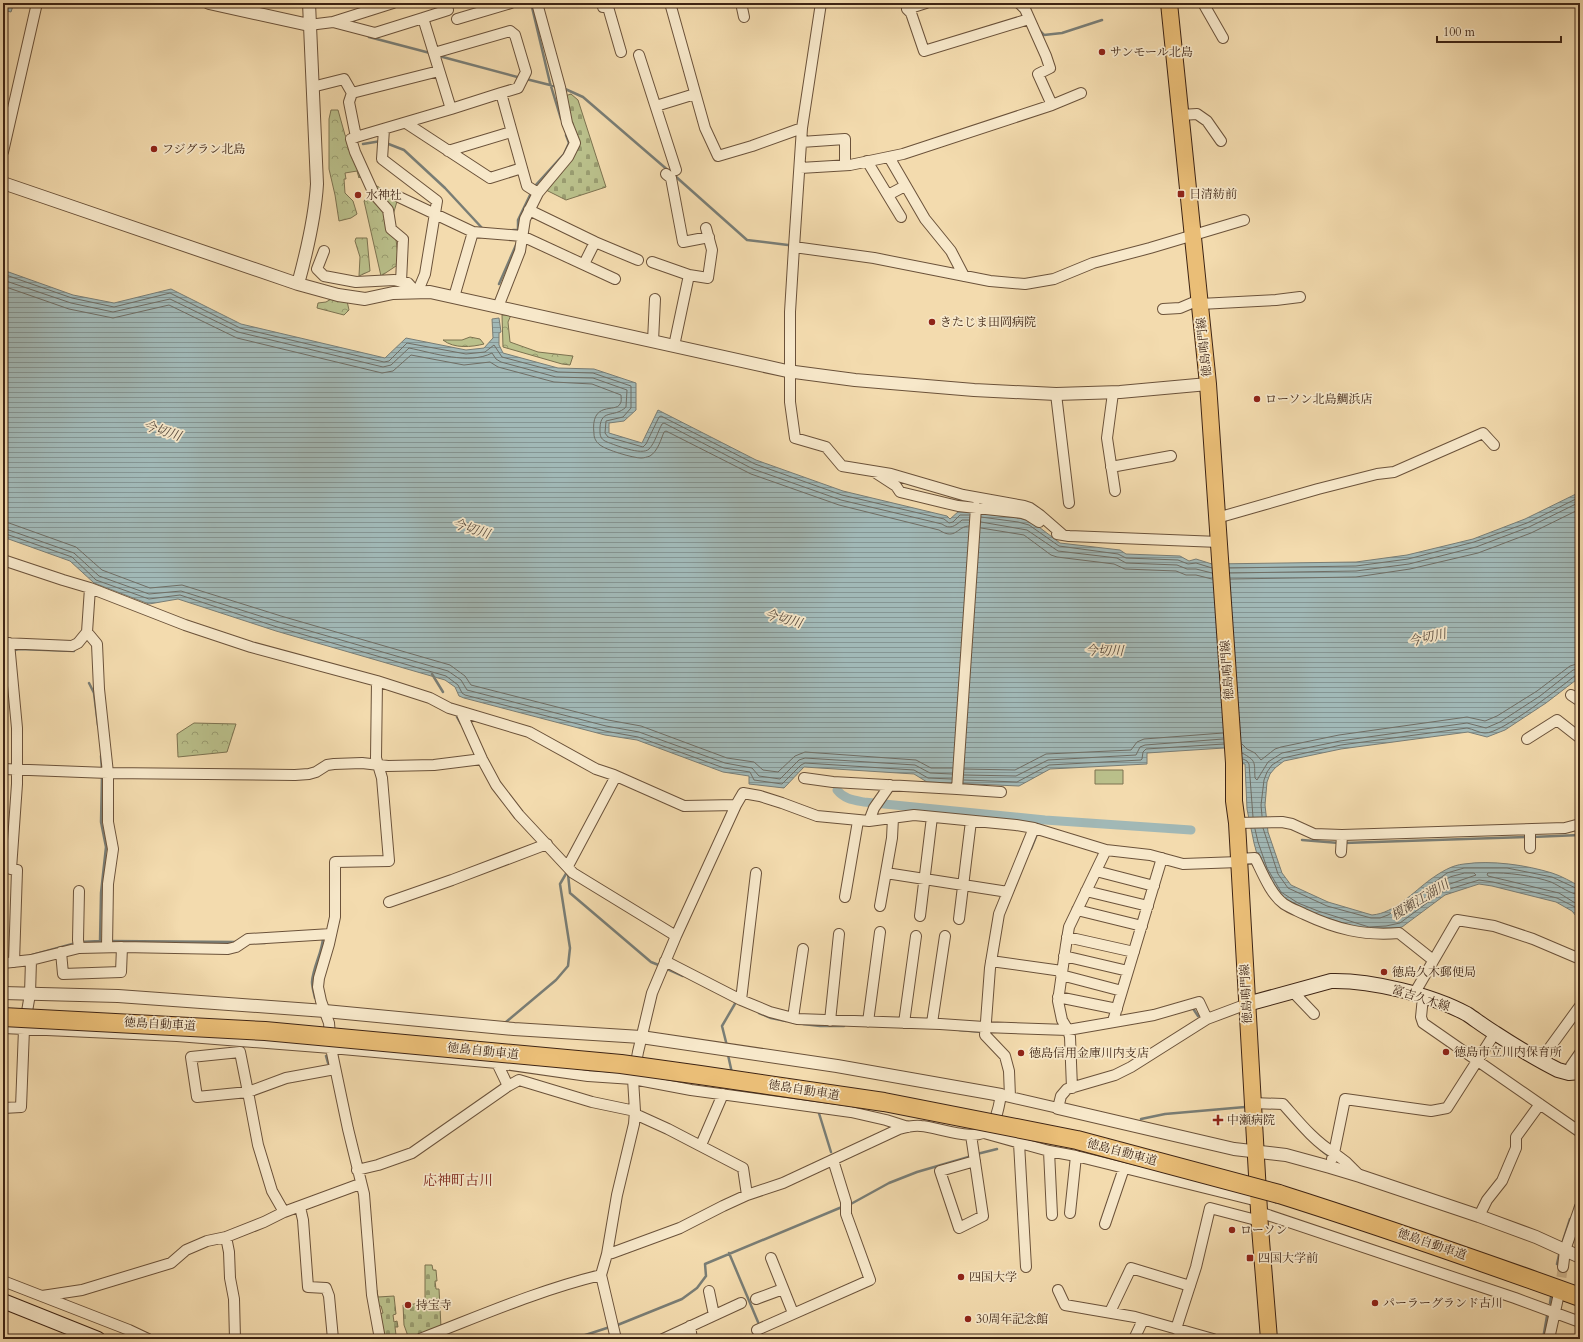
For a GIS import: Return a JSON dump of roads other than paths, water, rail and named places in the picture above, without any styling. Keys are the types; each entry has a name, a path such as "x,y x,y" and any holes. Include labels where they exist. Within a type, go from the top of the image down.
{"highway":[{"name":"徳島自動車道","path":"3,1017 265,1030 606,1063 700,1074 884,1102 1085,1142 1278,1194 1395,1231 1580,1298"}],"main road":[{"name":"徳島鳴門線","path":"1168,3 1181,115 1208,384 1234,763 1234,801 1240,823 1239,861 1252,1103 1269,1339"},
{"name":"富吉久木線","path":"1247,1004 1331,981 1387,987 1419,995 1465,1013 1540,1061 1558,1070 1574,1073"},
{"path":"3,1301 98,1339"}],"street":[{"path":"3,152 37,3"},
{"path":"209,3 309,25 333,22 393,3"},
{"path":"298,284 316,207 317,184 309,3"},
{"path":"457,19 511,3"},
{"path":"498,307 520,251 525,219 529,210 538,193 568,157 575,143 567,123 560,87 537,3"},
{"path":"602,3 603,7 608,7 621,52"},
{"path":"740,3 744,17"},
{"path":"821,3 802,128 790,312 790,402 795,438 826,447 842,466 891,474 963,495 1030,508 1062,535"},
{"path":"905,6 926,3"},
{"path":"1019,3 1025,9 1029,19 1040,31 1050,68 1038,74 1052,105"},
{"path":"1203,3 1223,38"},
{"path":"673,4 705,128 718,156 752,146 802,128"},
{"path":"905,6 911,13 924,51 1029,19"},
{"path":"333,22 375,33 448,10"},
{"path":"423,18 451,109"},
{"path":"401,282 403,239 391,229 388,210 370,187 351,139 518,88 526,72 515,35 510,31 434,53"},
{"path":"639,55 676,170"},
{"path":"352,93 439,71"},
{"path":"312,87 344,79 352,93 349,102 356,137"},
{"path":"800,168 845,165 889,157 938,143 1052,105 1081,93"},
{"path":"501,94 527,186 538,193"},
{"path":"656,106 695,94"},
{"path":"1181,115 1197,114 1207,121 1221,141"},
{"path":"406,123 490,178 522,168"},
{"path":"384,130 382,159 437,201 425,274 417,293"},
{"path":"448,151 511,132"},
{"path":"801,142 845,139 845,165"},
{"path":"889,157 925,219 951,251 964,276"},
{"path":"867,162 901,217"},
{"path":"652,262 689,275 708,278 712,250 708,233 682,242 671,178 666,174"},
{"path":"3,183 298,284 338,295 365,299 393,293 430,292 790,371 855,380 966,390 1056,394 1113,393 1208,384"},
{"path":"888,195 905,186"},
{"path":"399,197 473,232 522,236 615,279"},
{"path":"529,210 595,242 638,260"},
{"path":"794,247 874,258 990,281 1026,284 1054,279 1093,263 1193,236 1244,220"},
{"path":"454,297 473,232"},
{"path":"584,264 595,242"},
{"path":"324,251 318,269 324,276 356,282 394,280 408,283 417,293"},
{"path":"674,346 689,275"},
{"path":"1163,309 1180,312 1200,302 1276,300 1300,297"},
{"path":"653,341 655,299"},
{"path":"1113,393 1107,438 1115,491"},
{"path":"1056,394 1069,503"},
{"path":"1217,518 1318,489 1377,474 1394,472 1483,433 1494,445"},
{"path":"1111,467 1171,456"},
{"path":"874,472 896,486 900,492 958,506 1028,515 1053,532 1062,535 1219,544"},
{"path":"957,787 976,509"},
{"path":"3,560 90,588 185,625 251,647 377,681 430,698 449,708 529,732 596,769 616,776 684,806 736,805"},
{"path":"15,958 17,870 11,869 17,769 17,728 8,647 72,646 78,643 87,632 90,588"},
{"path":"87,632 97,644 104,773 108,822 113,849 108,884 107,943"},
{"path":"377,681 376,758 382,778 389,861 335,862 335,917 319,978 321,1001 329,1023 331,1048 335,1069 360,1184 364,1194 372,1295 380,1339"},
{"path":"1571,694 1580,701"},
{"path":"461,712 479,760 496,785 544,845 581,878 676,936"},
{"path":"1527,739 1557,720 1580,738"},
{"path":"3,769 104,773 295,775 309,774 316,772 327,765 334,764 362,763 388,766 434,765 479,760"},
{"path":"568,866 616,776"},
{"path":"804,778 833,782 957,787 1001,792"},
{"path":"869,821 874,808 890,785"},
{"path":"616,1339 601,1274 607,1254 617,1195 635,1113 633,1079 641,1037 652,993 663,965 736,805 743,793 782,802 817,816 858,821 914,815 1016,825 1034,828 1106,850 1150,855 1183,864 1239,861 1255,858 1266,882 1284,904 1321,921 1351,930 1378,935 1399,933 1433,960"},
{"path":"920,916 932,817"},
{"path":"880,906 892,838 893,818"},
{"path":"845,897 858,821"},
{"path":"959,919 971,821"},
{"path":"1240,823 1271,822 1292,824 1314,834 1341,843 1530,839 1580,824"},
{"path":"984,1133 990,1128 1005,1096 1009,1071 1005,1056 984,1031 995,961 999,914 1034,828"},
{"path":"389,902 544,845"},
{"path":"1072,1088 1069,1033 1062,1020 1058,997 1061,973 1069,927 1106,850"},
{"path":"1113,1021 1162,858"},
{"path":"1096,870 1154,886"},
{"path":"741,1000 756,873"},
{"path":"886,873 1008,892"},
{"path":"78,944 79,890"},
{"path":"1086,891 1148,906"},
{"path":"1077,910 1142,926"},
{"path":"1580,959 1533,938 1494,926 1457,920 1433,960 1419,995 1423,1023 1580,1132"},
{"path":"868,1022 880,932"},
{"path":"3,963 15,958 31,960 61,952 78,944 107,943 122,947 228,949 248,938 331,934"},
{"path":"830,1021 839,934"},
{"path":"904,1023 916,936"},
{"path":"932,1023 945,936"},
{"path":"1067,937 1134,952"},
{"path":"61,952 63,974 121,972 122,947"},
{"path":"793,1018 803,949"},
{"path":"1064,956 1128,971"},
{"path":"3,1108 21,1106 24,1029 30,994 31,960"},
{"path":"995,961 1061,973 1122,990"},
{"path":"663,965 770,1012 793,1018 830,1021 932,1023 984,1031 1069,1033 1113,1021 1154,1015 1199,1002 1207,1019"},
{"path":"1293,992 1314,1014"},
{"path":"3,993 118,996 325,1011 514,1029 641,1037 898,1076 1005,1096 1234,1149 1332,1159"},
{"path":"1058,997 1117,1009"},
{"path":"1058,1108 1061,1096 1064,1092 1131,1067 1207,1019 1247,1004"},
{"path":"1540,1061 1580,1006"},
{"path":"3,1028 177,1036 497,1063 588,1076 633,1079 723,1094 851,1112 908,1127"},
{"path":"1332,1159 1345,1099 1431,1111 1447,1108 1495,1033"},
{"path":"284,1212 272,1191 260,1152 248,1092 240,1052 191,1057 198,1097 248,1092 286,1078 335,1069"},
{"path":"1574,1073 1571,1066 1580,1053"},
{"path":"497,1063 508,1086"},
{"path":"357,1170 378,1165 412,1153 508,1086 519,1080 635,1113 701,1145 743,1168 747,1195"},
{"path":"701,1145 723,1094"},
{"path":"1252,1103 1283,1104 1332,1159 1360,1176 1479,1216 1536,1237 1580,1257"},
{"path":"1479,1216 1487,1200 1502,1181 1516,1148 1516,1137 1540,1104"},
{"path":"607,1254 619,1251 680,1228 747,1195 783,1183 887,1134 908,1127 926,1126 971,1135 984,1133 1048,1151 1076,1156 1124,1168 1259,1211 1580,1322"},
{"path":"971,1135 983,1216 959,1228 940,1171 974,1157"},
{"path":"1019,1143 1026,1267"},
{"path":"1048,1151 1052,1214"},
{"path":"1070,1213 1076,1156"},
{"path":"757,1330 870,1280 846,1214 846,1206 833,1160"},
{"path":"1105,1224 1124,1168"},
{"path":"42,1296 82,1290 171,1263 186,1250 207,1241 226,1237 264,1222 284,1212 360,1184"},
{"path":"300,1207 303,1220 308,1287 326,1288 329,1296 333,1339"},
{"path":"1176,1329 1190,1286 1210,1208 1259,1211"},
{"path":"1563,1267 1565,1250 1580,1208"},
{"path":"226,1237 230,1252 230,1278 234,1299 234,1339"},
{"path":"771,1258 793,1313"},
{"path":"1110,1312 1131,1268 1190,1286"},
{"path":"420,1339 483,1314 573,1282 601,1274"},
{"path":"3,1280 148,1339"},
{"path":"756,1300 783,1289"},
{"path":"1058,1290 1065,1305 1110,1312 1214,1339"},
{"path":"709,1291 714,1315"},
{"path":"1549,1339 1558,1298"},
{"path":"662,1339 741,1303"},
{"path":"1134,1339 1143,1320"},
{"path":"690,1326 692,1339"}],"water":[{"path":"3,3 14,3 11,12 3,10"},
{"path":"3,270 73,295 114,303 171,289 241,324 385,358 406,338 466,350 484,348 493,338 492,319 499,318 501,332 499,333 499,345 503,353 558,368 594,369 636,383 636,410 624,421 609,423 609,433 642,443 658,410 756,460 843,491 947,516 950,519 959,511 1019,518 1031,521 1060,543 1120,550 1126,554 1180,556 1189,561 1196,559 1212,564 1356,562 1407,555 1473,539 1525,519 1580,492 1580,677 1546,703 1505,730 1487,737 1468,732 1341,749 1284,761 1270,774 1267,782 1265,805 1268,832 1282,873 1291,885 1328,902 1372,915 1396,906 1431,879 1451,867 1475,863 1497,863 1542,870 1580,886 1580,921 1572,911 1556,902 1479,884 1445,895 1402,927 1387,930 1369,931 1317,915 1296,906 1278,894 1258,858 1247,809 1245,764 1239,763 1224,748 1147,753 1147,764 1050,769 1019,786 927,782 914,774 804,767 784,788 749,784 749,776 723,772 637,740 605,735 464,698 459,696 455,687 445,680 276,631 178,599 149,604 94,583 70,561 3,537"}],"waterway":[{"path":"531,3 550,83 561,119"},
{"path":"1039,30 1044,35 1062,33 1102,20"},
{"path":"369,37 430,53"},
{"path":"439,56 521,78"},
{"path":"526,79 558,87"},
{"path":"563,88 583,97 670,172"},
{"path":"534,187 564,154 569,143 566,135"},
{"path":"363,144 381,141"},
{"path":"386,143 404,150 445,188 483,229"},
{"path":"674,175 747,240 788,245"},
{"path":"513,230 518,230 518,220 532,191"},
{"path":"499,284 516,245"},
{"path":"11,651 19,649 74,651"},
{"path":"432,674 443,692"},
{"path":"89,683 94,693 98,725"},
{"path":"457,717 461,724"},
{"path":"101,756 102,770"},
{"path":"102,775 101,822 106,847 101,893 100,941 105,941"},
{"path":"837,790 852,800 864,802 1045,820 1191,830"},
{"path":"1031,849 1037,834"},
{"path":"1532,837 1580,835"},
{"path":"1344,843 1527,837"},
{"path":"1302,840 1339,843"},
{"path":"506,1022 556,980 568,966 570,948 560,884 567,872"},
{"path":"568,874 570,893 651,962 661,966"},
{"path":"315,998 312,982 322,944 322,938"},
{"path":"80,942 100,941"},
{"path":"110,941 237,942"},
{"path":"32,955 76,943"},
{"path":"250,943 265,943"},
{"path":"665,968 683,976"},
{"path":"727,1046 722,1026 736,1002"},
{"path":"1192,1007 1198,1016"},
{"path":"759,1013 771,1018 786,1021"},
{"path":"803,1024 844,1026"},
{"path":"959,1030 982,1032"},
{"path":"728,1055 732,1073"},
{"path":"326,1056 328,1063"},
{"path":"736,1088 736,1090 808,1100"},
{"path":"1141,1119 1165,1114 1245,1107"},
{"path":"818,1110 831,1152"},
{"path":"977,1154 997,1149"},
{"path":"1321,1150 1330,1157"},
{"path":"849,1205 889,1183 917,1172 972,1156"},
{"path":"1575,1207 1580,1193"},
{"path":"615,1326 682,1299 697,1288 706,1276 705,1264 842,1207"},
{"path":"1563,1241 1570,1219"},
{"path":"729,1253 758,1322"},
{"path":"1557,1264 1559,1255"},
{"path":"1550,1303 1551,1297"},
{"path":"1543,1339 1547,1316"},
{"path":"573,1339 610,1327"}],"tunnel":[{"path":"1559,1292 1563,1267"}],"place":[{"name":"サンモール北島","path":"1102,52"},
{"name":"フジグラン北島","path":"154,149"},
{"name":"日清紡前","path":"1181,194"},
{"name":"水神社","path":"358,195"},
{"name":"きたじま田岡病院","path":"932,322"},
{"name":"ローソン北島鯛浜店","path":"1257,399"},
{"name":"徳島久木郵便局","path":"1384,972"},
{"name":"徳島市立川内保育所","path":"1446,1052"},
{"name":"徳島信用金庫川内支店","path":"1021,1053"},
{"name":"中瀬病院","path":"1218,1120"},
{"name":"ローソン","path":"1232,1230"},
{"name":"四国大学前","path":"1250,1258"},
{"name":"四国大学","path":"961,1277"},
{"name":"パーラーグランド古川","path":"1375,1303"},
{"name":"持宝寺","path":"408,1305"},
{"name":"30周年記念館","path":"968,1319"}],"district":[{"name":"応神町古川","path":"458,1180"}],"water label":[{"name":"今切川","path":"162,431"},
{"name":"今切川","path":"471,529"},
{"name":"今切川","path":"783,619"},
{"name":"今切川","path":"1427,638"},
{"name":"今切川","path":"1104,651"},
{"name":"榎瀬江湖川","path":"1420,900"}]}
